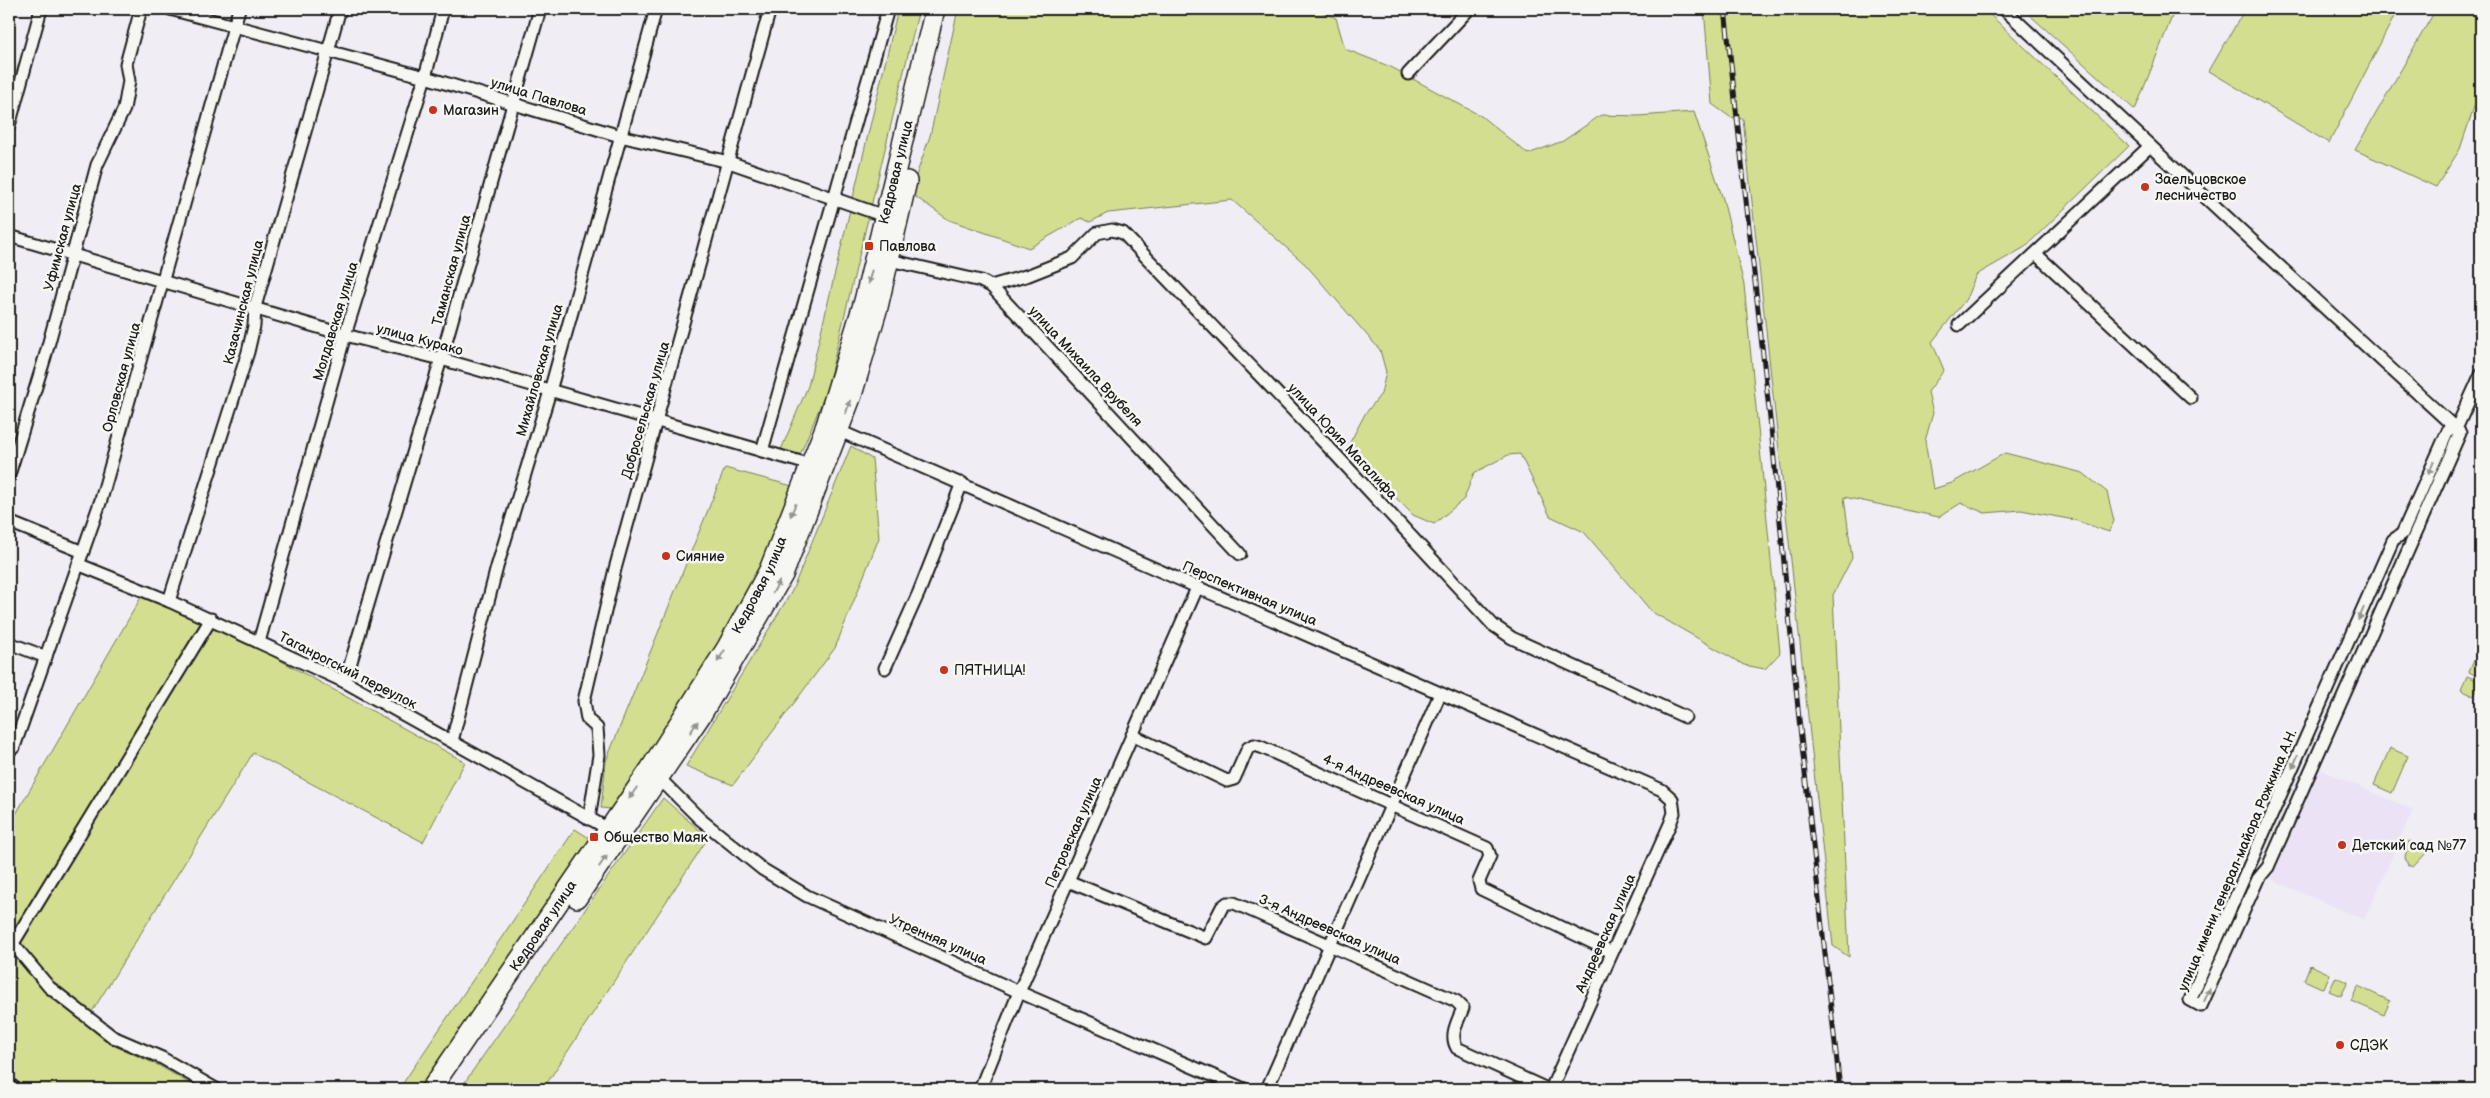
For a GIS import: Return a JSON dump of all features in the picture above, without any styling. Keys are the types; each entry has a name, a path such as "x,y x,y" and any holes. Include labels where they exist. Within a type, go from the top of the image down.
{"main road":[{"name":"Кедровая улица","path":"447,1089 615,832 738,655 783,575 817,467 833,428 862,311 882,258 935,9"},
{"name":"Кедровая улица","path":"891,218 946,9"},
{"name":"Кедровая улица","path":"431,1089 615,832"}],"street":[{"path":"9,126 40,9"},
{"name":"Уфимская улица","path":"9,475 45,357 97,165 124,110 129,81 126,64 141,9"},
{"name":"улица Павлова","path":"170,9 235,24 620,136 729,162 891,218"},
{"name":"Орловская улица","path":"11,749 80,565 126,417 162,280 239,9"},
{"name":"Казачинская улица","path":"169,600 248,352 254,326 255,307 340,9"},
{"name":"Молдавская улица","path":"259,642 345,335 425,78 443,9"},
{"name":"Таманская улица","path":"345,682 441,360 540,9"},
{"name":"Михайловская улица","path":"452,740 497,566 550,391 656,9"},
{"name":"Добросельская улица","path":"588,819 598,755 597,728 588,719 584,701 615,570 770,9"},
{"path":"762,452 888,9"},
{"path":"1408,74 1469,9"},
{"path":"2004,9 2456,428 2481,374"},
{"path":"1959,326 2150,146"},
{"name":"улица Юрия Магалифа","path":"991,286 1029,275 1072,258 1097,232 1112,230 1123,233 1336,455 1493,625 1512,638 1685,717"},
{"name":"улица Курако","path":"9,236 345,335 441,360 817,467"},
{"path":"2036,255 2191,398"},
{"name":"улица Михаила Врубеля","path":"882,258 981,281 991,286 1240,554"},
{"name":"Перспективная улица","path":"833,428 962,483 1197,588 1296,628 1440,694 1662,790"},
{"name":"улица имени генерал-майора Рожкина А.Н.","path":"2456,428 2268,867 2258,880 2203,1005 2191,1001 2394,540 2402,534 2456,428"},
{"path":"886,668 919,592 962,483"},
{"path":"9,522 83,552"},
{"name":"Таганрогский переулок","path":"80,565 169,600 345,682 452,740 588,819 615,832"},
{"name":"Петровская улица","path":"980,1089 1019,992 1197,588"},
{"path":"211,620 11,947 49,987 113,1037 162,1058 216,1089"},
{"path":"9,643 46,657"},
{"path":"1267,1089 1440,694"},
{"name":"4-я Андреевская улица","path":"1132,735 1227,781 1234,779 1248,748 1254,746 1261,747 1391,804 1487,848 1490,856 1480,881 1481,889 1612,952"},
{"name":"Утренняя улица","path":"654,774 700,819 762,870 807,896 1019,992 1244,1089"},
{"name":"Андреевская улица","path":"1551,1089 1670,824 1674,813 1672,799 1662,790"},
{"name":"3-я Андреевская улица","path":"1068,881 1206,938 1222,907 1227,903 1234,903 1456,1001 1463,1008 1453,1036 1453,1042 1457,1048 1547,1089"},
{"path":"9,1083 15,1089"}],"shaded area":[{"name":"Детский сад №77","path":"2320,769 2413,810 2364,920 2271,879"}],"green space":[{"path":"898,9 919,9 826,392 800,455 780,452 808,386"},
{"path":"958,9 1315,9 1336,18 1345,49 1391,67 1481,116 1528,154 1563,141 1601,115 1638,116 1694,112 1723,199 1744,285 1780,653 1765,669 1744,665 1652,612 1584,532 1550,516 1520,454 1508,455 1474,473 1464,499 1434,524 1413,515 1347,448 1365,414 1381,394 1386,372 1380,350 1305,264 1232,200 1108,213 1090,222 1081,218 1029,248 949,220 910,193 930,136"},
{"path":"1704,9 1984,9 2129,146 2025,247 1976,275 1966,299 1932,342 1944,370 1928,392 1933,413 1925,441 1933,489 1952,483 2005,453 2083,473 2107,492 2114,521 2109,532 2074,520 2021,510 1985,513 1961,503 1939,517 1844,497 1852,558 1833,595 1849,957 1833,946 1743,119 1730,117 1712,104"},
{"path":"2023,9 2175,9 2135,110"},
{"path":"2245,9 2398,9 2329,143 2209,71"},
{"path":"2436,9 2481,9 2481,86 2460,149 2436,187 2355,150"},
{"path":"851,446 872,459 879,538 835,648 733,785 686,766 792,591"},
{"path":"725,468 796,487 752,587 685,705 611,809 601,808 606,761"},
{"path":"147,587 465,762 423,842 253,753 85,1023 110,1044 158,1065 199,1089 9,1089 9,826"},
{"path":"2475,658 2481,660 2481,678 2469,672"},
{"path":"2467,676 2481,682 2474,696 2461,690"},
{"path":"2390,748 2408,756 2392,793 2374,785"},
{"path":"663,798 708,838 543,1089 460,1089"},
{"path":"575,829 597,843 428,1089 399,1089"},
{"path":"2409,841 2429,850 2413,867 2408,865 2405,857"},
{"path":"2310,965 2330,974 2324,989 2304,980"},
{"path":"2336,977 2348,982 2341,996 2329,991"},
{"path":"2358,986 2390,1001 2384,1015 2351,1001"}],"railway":[{"path":"1725,9 1771,428 1799,719 1840,1089"}],"place":[{"name":"Магазин","path":"433,110"},
{"name":"Заельцовское лесничество","path":"2145,187"},
{"name":"Павлова","path":"869,246"},
{"name":"Сияние","path":"666,556"},
{"name":"ПЯТНИЦА!","path":"944,670"},
{"name":"Общество Маяк","path":"594,837"},
{"name":"Детский сад №77","path":"2342,845"},
{"name":"СДЭК","path":"2340,1045"}]}
